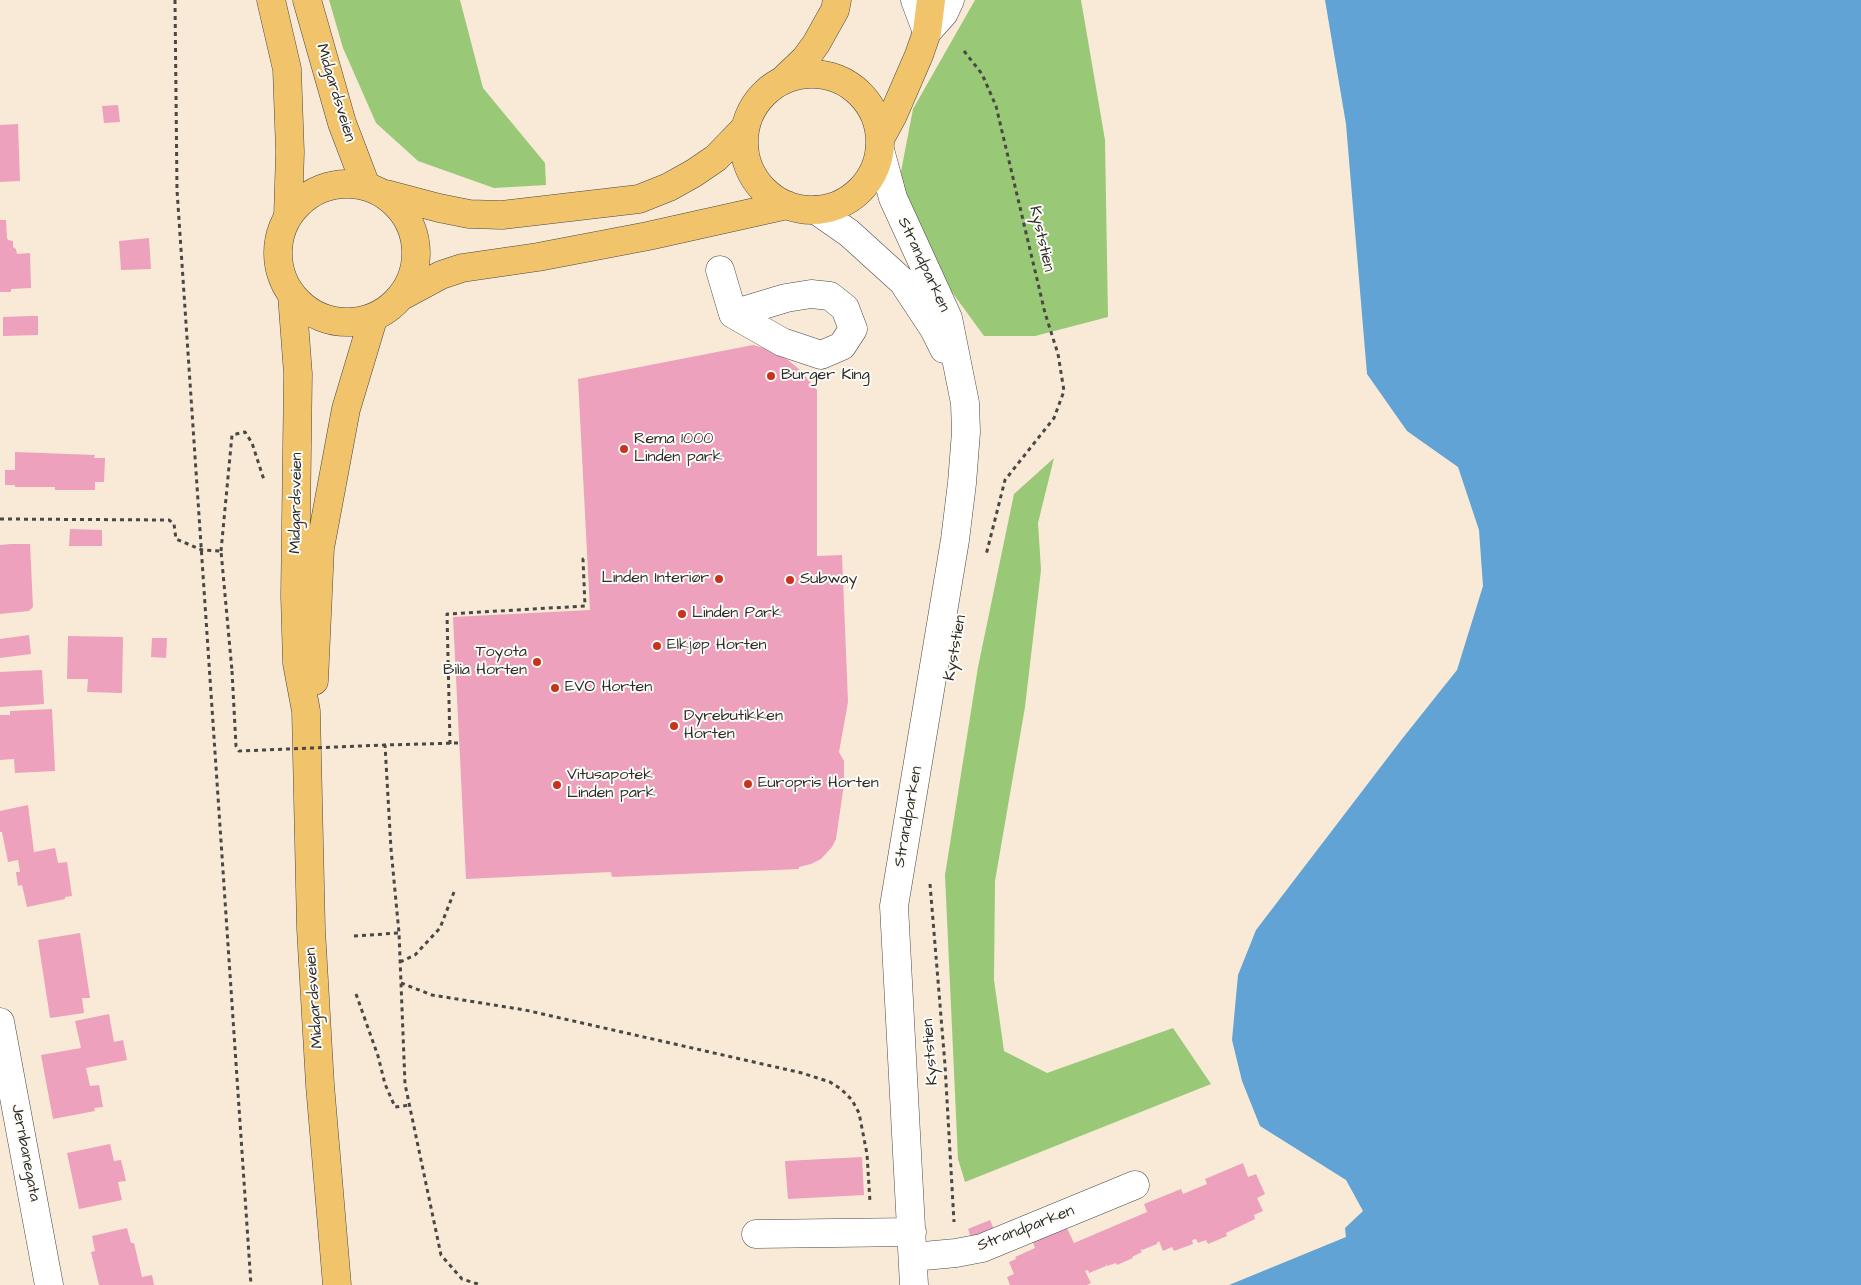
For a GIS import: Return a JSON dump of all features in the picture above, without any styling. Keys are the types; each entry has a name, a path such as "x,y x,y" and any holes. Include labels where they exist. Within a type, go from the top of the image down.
{"main road":[{"path":"272,0 287,68 290,152 288,216"},
{"name":"Midgardsveien","path":"307,0 342,123 375,190"},
{"path":"375,190 396,203 412,227 416,241 417,256 415,270 410,284 402,296 388,309 373,319 341,325 304,307 292,295 284,281 279,264 281,232 288,216 298,203 312,193 336,184 375,190 462,212 502,215 639,199 669,188 694,174 716,158 745,128 755,105 766,92 782,81 805,59 816,44 835,10 837,0"},
{"path":"745,128 745,152 749,169 758,184 769,195 787,205 802,210 816,210 830,208 860,192 876,166 881,144 927,32 931,0"},
{"path":"782,81 797,76 813,74 842,80 857,90 871,106 878,122 881,144"},
{"path":"402,296 441,275 462,268 538,257 648,236 787,205"},
{"name":"Midgardsveien","path":"292,295 298,374 295,596 297,653 306,711 311,929 320,1085 337,1285"},
{"name":"Midgardsveien","path":"306,711 314,686 320,548 346,409 373,319"}],"street":[{"path":"915,0 927,32 944,13 950,0"},
{"name":"Strandparken","path":"881,144 893,198 948,318 965,402 966,432 955,540 894,906 914,1285"},
{"name":"Strandparken","path":"816,210 849,233 903,282 934,329 960,381"},
{"path":"720,270 733,314"},
{"name":"Jernbanegata","path":"1,1027 49,1285"},
{"name":"Strandparken","path":"912,1245 956,1253 982,1248 1135,1185"},
{"path":"756,1234 871,1233 912,1245"}],"path":[{"path":"175,0 177,190 251,1285"},
{"name":"Kyststien","path":"964,51 982,74 996,106 1045,313 1058,354 1064,391 1054,418 1005,480 985,561"},
{"path":"265,483 252,443 245,432 232,435 221,551 232,671 236,746 238,751 458,744"},
{"path":"0,519 170,520 174,524 176,539 202,550 221,551"},
{"path":"450,744 447,614 585,606 583,559 587,559"},
{"path":"385,745 391,849 399,933 405,1084 441,1255 462,1279 481,1285"},
{"name":"Kyststien","path":"930,882 945,1065 956,1253"},
{"path":"400,962 415,955 440,928 454,892"},
{"path":"354,936 399,933"},
{"path":"401,982 432,995 525,1010 802,1073 830,1082 841,1089 852,1100 859,1113 866,1154 871,1233"},
{"path":"356,994 378,1056 385,1084 395,1107 410,1105"}],"green space":[{"path":"329,0 460,0 483,88 545,163 546,185 494,188 418,161 376,123 343,48"},
{"path":"975,0 1081,0 1105,140 1108,317 1035,336 984,336 930,262 899,182 913,109"},
{"path":"1054,458 1038,523 1041,570 1025,707 995,881 994,980 1004,1051 1047,1073 1173,1028 1211,1084 965,1182 958,1159 945,875 978,667 1014,494"}],"water":[{"path":"1325,0 1861,0 1861,1285 1229,1285 1346,1237 1345,1228 1363,1211 1346,1180 1260,1126 1242,1081 1232,1040 1238,975 1256,930 1457,670 1483,586 1479,530 1458,467 1407,431 1367,374 1346,124"}],"building":[{"path":"118,105 120,122 104,123 102,106"},
{"path":"18,124 20,181 0,182 0,125"},
{"path":"0,220 6,220 7,238 13,241 13,247 16,249 17,254 30,253 31,288 11,289 11,292 0,292"},
{"path":"149,238 151,269 121,270 119,241"},
{"path":"38,316 38,335 3,336 3,317"},
{"name":"Linden Park","path":"753,345 767,349 788,360 800,370 817,390 817,556 842,555 848,702 839,752 844,761 844,784 836,839 832,847 821,859 799,867 799,869 612,877 611,872 466,879 453,617 590,610 578,379"},
{"path":"15,452 95,455 94,458 105,458 104,482 95,482 95,490 55,490 55,487 15,487 15,485 5,485 5,470 15,470"},
{"path":"70,529 102,530 102,546 69,546"},
{"path":"30,544 33,607 29,611 0,614 0,545"},
{"path":"29,635 31,654 0,658 0,639"},
{"path":"68,636 123,637 122,693 87,692 88,679 67,679"},
{"path":"152,638 167,638 166,658 151,657"},
{"path":"42,670 44,704 0,707 0,672"},
{"path":"52,709 55,771 15,773 14,759 0,760 0,715 10,715 10,711"},
{"path":"28,805 34,852 55,848 58,863 67,862 72,896 27,907 22,885 18,886 16,872 20,872 18,860 8,862 2,832 0,832 0,811"},
{"path":"80,933 90,998 82,998 84,1013 50,1018 38,940"},
{"path":"109,1014 114,1042 123,1040 127,1060 86,1068 90,1086 99,1085 103,1107 94,1108 95,1111 53,1119 41,1055 81,1048 75,1021"},
{"path":"110,1144 114,1161 121,1160 126,1181 118,1182 122,1200 79,1209 67,1153"},
{"path":"862,1157 864,1195 788,1199 785,1161"},
{"path":"1243,1163 1248,1177 1256,1174 1265,1194 1257,1198 1263,1211 1254,1215 1255,1219 1226,1233 1227,1236 1208,1244 1206,1240 1198,1243 1196,1239 1192,1240 1193,1244 1174,1251 1172,1247 1163,1251 1159,1241 1157,1244 1142,1250 1140,1249 1142,1252 1117,1265 1116,1263 1107,1266 1106,1264 1106,1266 1089,1273 1088,1270 1085,1271 1091,1283 1087,1285 1010,1285 1007,1277 1014,1274 1009,1262 1016,1259 1015,1257 1035,1248 1032,1240 1066,1226 1074,1243 1147,1212 1144,1204 1181,1189 1183,1194 1207,1184 1205,1179"},
{"path":"990,1220 996,1234 973,1243 968,1229"},
{"path":"127,1228 131,1243 134,1243 142,1277 152,1275 154,1285 99,1285 91,1252 95,1251 92,1236"}],"place":[{"name":"Burger King","path":"771,376"},
{"name":"Rema 1000 Linden park","path":"624,449"},
{"name":"Linden Interiør","path":"719,579"},
{"name":"Subway","path":"790,580"},
{"name":"Linden Park","path":"682,614"},
{"name":"Elkjøp Horten","path":"657,646"},
{"name":"Toyota Bilia Horten","path":"537,662"},
{"name":"EVO Horten","path":"555,688"},
{"name":"Dyrebutikken Horten","path":"674,726"},
{"name":"Europris Horten","path":"748,784"},
{"name":"Vitusapotek Linden park","path":"557,785"}]}
